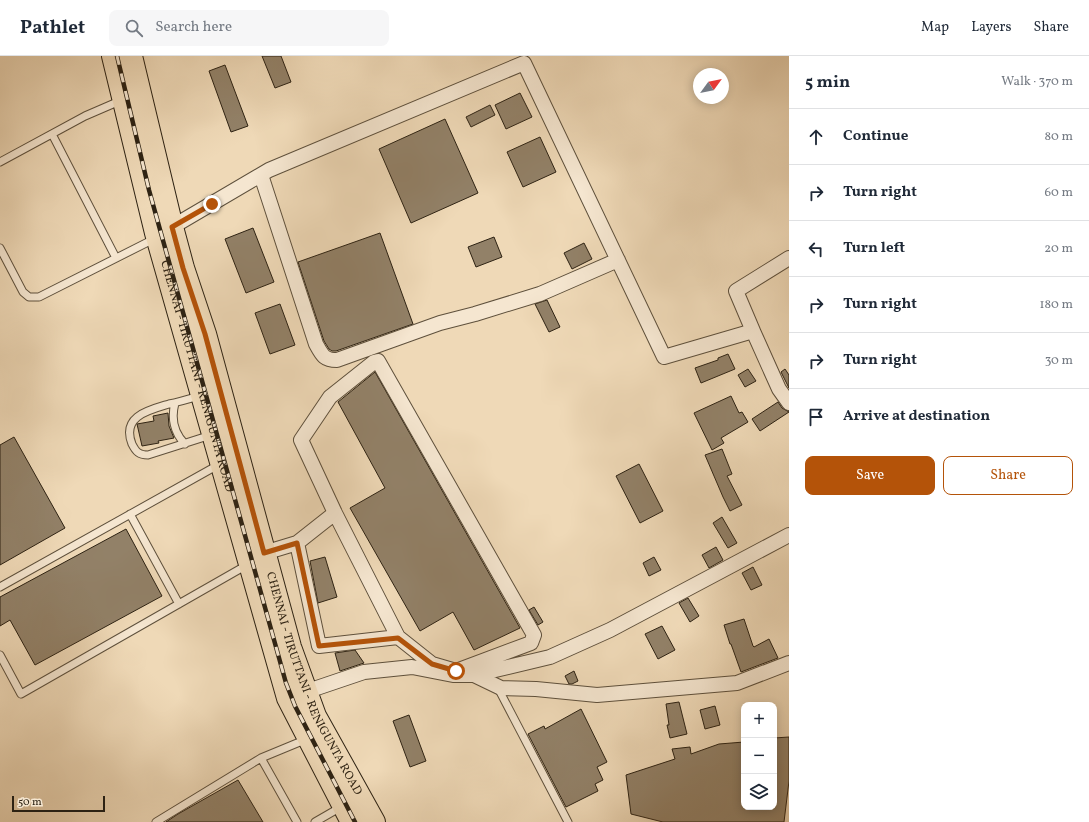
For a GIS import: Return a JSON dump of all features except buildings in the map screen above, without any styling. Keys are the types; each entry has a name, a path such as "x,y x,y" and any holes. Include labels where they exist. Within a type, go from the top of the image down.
{"main road":[{"name":"CHENNAI - TIRUTTANI - RENIGUNTA ROAD","path":"113,56 124,99 138,121"},
{"name":"CHENNAI - TIRUTTANI - RENIGUNTA ROAD","path":"131,56 138,121 202,395 221,463 256,558 309,738 361,818"},
{"name":"CHENNAI - TIRUTTANI - RENIGUNTA ROAD","path":"165,232 183,268 205,334 256,558"},
{"name":"CHENNAI - TIRUTTANI - RENIGUNTA ROAD","path":"297,695 315,716 361,818"}],"street":[{"path":"165,232 269,170 524,63 664,357 753,331"},
{"path":"261,175 316,344 322,355 329,360 337,360 440,323 540,294 618,260"},
{"path":"789,258 736,291 779,389 789,403"},
{"path":"378,361 534,635 531,643 456,671 432,664 398,638 335,514 301,440 330,396 374,362 378,361"},
{"path":"256,558 297,543 335,514"},
{"path":"297,695 364,672 412,668 453,675 474,674 550,657 610,630 789,535"},
{"path":"297,543 319,646 398,638"},
{"path":"474,674 501,688 536,689 597,695 737,682 789,663"}],"lane":[{"path":"0,162 85,116 124,99"},
{"path":"52,134 116,258"},
{"path":"0,248 23,292 29,297 39,297 165,232"},
{"path":"202,395 142,413 134,420 129,432 130,439 138,453 142,455 156,453 213,434"},
{"path":"175,403 172,414 179,439 185,444"},
{"path":"0,587 221,463"},
{"path":"130,514 179,604"},
{"path":"0,655 21,694 179,604 256,558"},
{"path":"497,686 568,822"},
{"path":"156,822 261,758 309,738"},
{"path":"261,758 297,822"},
{"path":"315,822 361,818"}],"railway":[{"path":"117,56 149,190 286,683 295,706 355,822"}],"route":[{"path":"212,204 172,227 183,268 205,334 264,553 297,543 319,646 398,638 432,664 456,671"}]}
